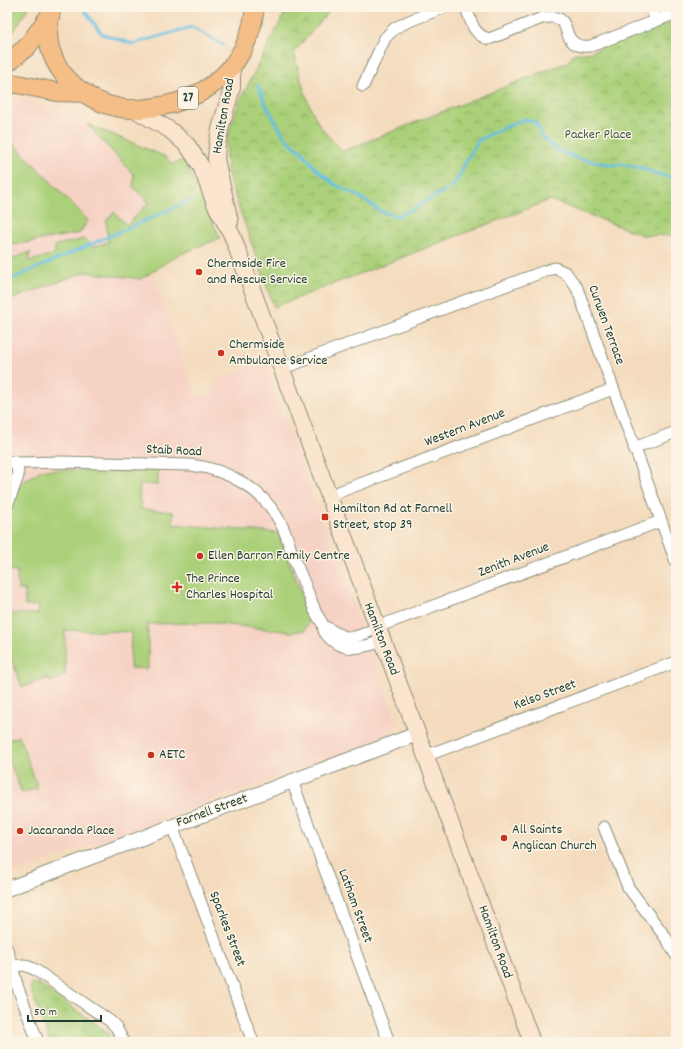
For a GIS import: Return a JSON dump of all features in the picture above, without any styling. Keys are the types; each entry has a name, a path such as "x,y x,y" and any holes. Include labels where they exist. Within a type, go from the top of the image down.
{"main road":[{"path":"7,63 27,48 51,11"},
{"path":"51,11 48,32 49,42 54,58 67,78 85,93"},
{"name":"27","path":"7,84 17,84 57,92 85,93 96,99 118,107 134,109 161,106 186,99 208,88 218,81 232,67 247,42 257,11"},
{"name":"Hamilton Road","path":"232,67 232,88 220,129 216,159 226,200 232,235"},
{"name":"Hamilton Road","path":"134,109 170,130 188,146 200,166 215,204 232,235 532,1042"}],"street":[{"path":"363,86 385,38 395,28 445,7"},
{"path":"466,7 475,31 481,37 489,38 542,18 550,17 559,18 564,23 571,41 579,46 591,46 676,13"},
{"path":"651,7 656,20"},
{"name":"Curwen Terrace","path":"281,369 555,268 566,273 577,288 676,562"},
{"name":"Western Avenue","path":"328,496 613,389"},
{"path":"634,448 676,432"},
{"path":"7,506 18,476 12,462"},
{"name":"Staib Road","path":"12,462 190,465 206,467 235,478 254,489 275,512 284,530 324,632 336,643 343,646 359,648 380,634"},
{"name":"Zenith Avenue","path":"380,634 661,521"},
{"name":"Kelso Street","path":"425,756 676,662"},
{"name":"Farnell Street","path":"7,889 417,734"},
{"name":"Latham Street","path":"292,781 389,1042"},
{"name":"Sparkes Street","path":"172,826 253,1042"},
{"path":"604,827 628,887 666,938 676,955"},
{"path":"7,949 18,988 38,1042"},
{"path":"12,966 24,965 44,974 110,1021 116,1027 124,1042"}],"shaded area":[{"name":"The Prince Charles Hospital","path":"23,98 166,157 172,164 184,160 211,224 144,251 195,395 212,396 216,381 263,362 397,722 392,736 7,875 7,101"}],"green space":[{"path":"7,7 29,7 14,31 7,36"},
{"name":"Packer Place","path":"288,7 333,7 294,52 308,102 315,117 324,131 343,151 568,62 574,53 588,53 676,20 676,236 642,235 550,200 274,307 229,179 226,160 227,139 239,102"},
{"path":"87,124 166,157 172,164 184,160 220,238 176,256 141,279 85,272 7,301 7,261 30,252 29,261 55,254 55,245 85,239 92,247 108,242 106,221 114,212 127,225 149,202 133,187 134,175"},
{"path":"7,137 88,220 80,233 7,246"},
{"path":"41,470 158,470 158,485 140,484 139,500 141,501 141,509 174,512 172,524 278,533 311,617 305,630 292,632 212,623 148,624 148,669 130,668 131,632 65,630 65,675 50,682 48,678 22,687 7,647 7,613 38,614 39,606 25,606 25,590 18,590 17,571 9,570 7,575 7,518 20,484"},
{"path":"19,736 38,788 22,793 7,756 7,741"},
{"path":"32,983 38,984 106,1031 113,1042 50,1042 30,988"}],"waterway":[{"path":"82,7 102,34 133,44 192,27 223,45"},
{"path":"258,85 267,107 286,139 301,151 316,169 334,184 360,197 382,212 397,216 415,208 454,185 479,140 525,119 536,123 541,135 548,143 561,152 580,159 613,165 622,164 676,178"},
{"path":"7,281 192,200"}],"place":[{"name":"Chermside Fire and Rescue Service","path":"199,272"},
{"name":"Chermside Ambulance Service","path":"221,353"},
{"name":"Hamilton Rd at Farnell Street, stop 39","path":"325,517"},
{"name":"Ellen Barron Family Centre","path":"200,556"},
{"name":"The Prince Charles Hospital","path":"177,587"},
{"name":"AETC","path":"151,755"},
{"name":"Jacaranda Place","path":"20,831"},
{"name":"All Saints Anglican Church","path":"504,838"}]}
